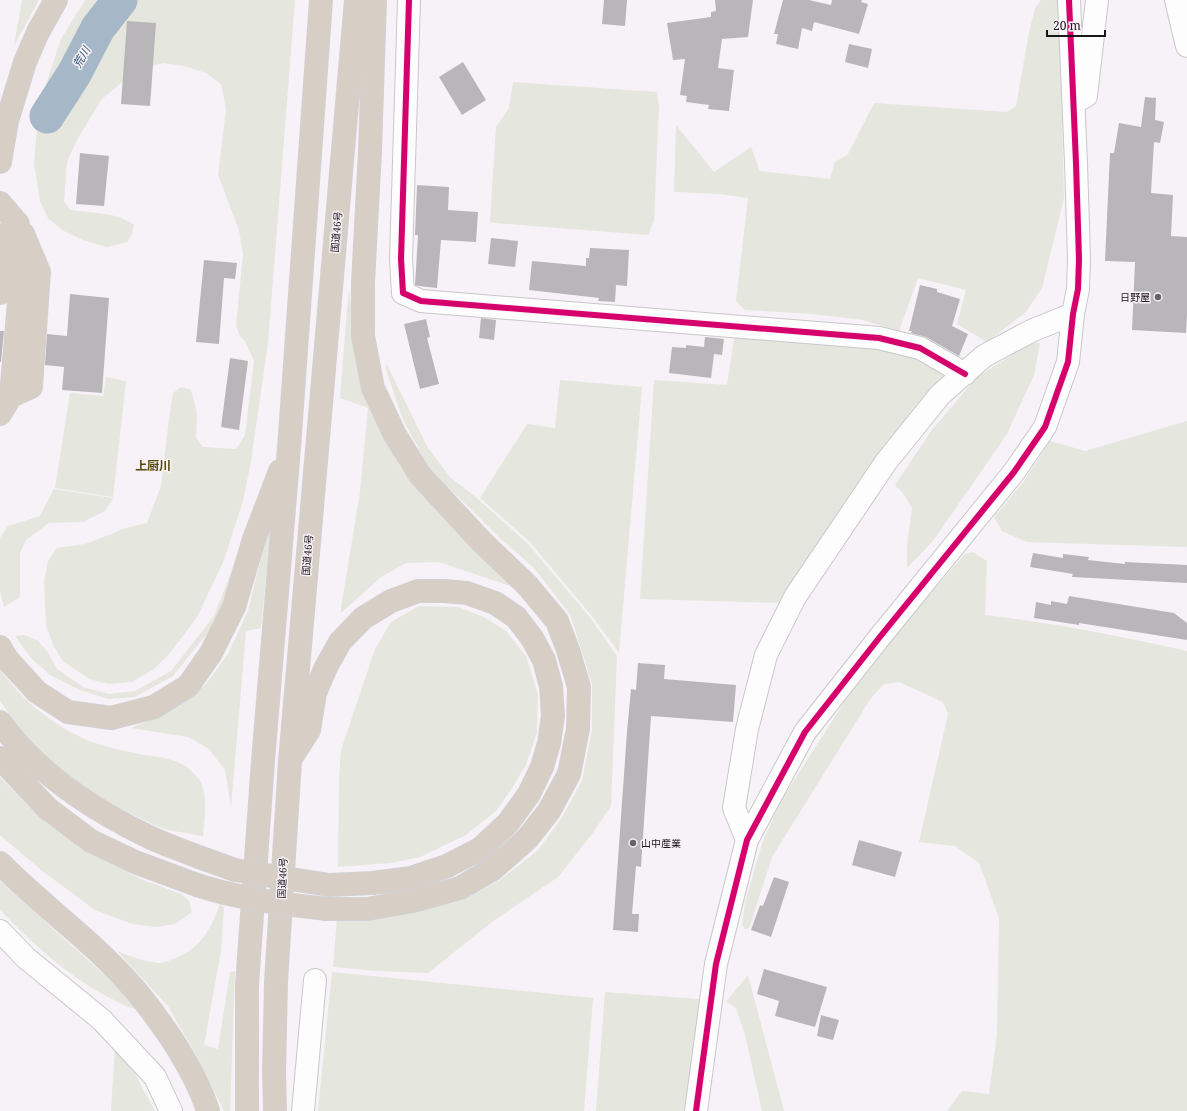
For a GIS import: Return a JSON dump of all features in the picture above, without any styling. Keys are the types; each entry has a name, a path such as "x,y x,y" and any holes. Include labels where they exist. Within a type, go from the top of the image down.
{"highway":[{"path":"0,162 7,121 25,62 38,32 56,0"},
{"path":"247,1111 247,985 289,448 321,0"},
{"name":"国道46号","path":"275,1111 274,1072 276,982 290,761 356,0"},
{"path":"0,758 47,808 91,841 136,862 220,892 266,902 327,909 367,909 413,901 460,888 493,868 527,839 549,811 569,774 578,729 579,687 568,650 557,621 527,585 481,541 420,475 395,435 373,388 363,336 363,283 370,151 375,0"},
{"path":"0,203 18,224 20,290 11,396 0,414"},
{"path":"0,235 5,259 0,293"},
{"path":"0,647 7,659 37,692 68,712 112,718 154,707 188,686 211,654 234,607 254,539 289,448"},
{"path":"0,722 14,741 39,766 71,792 111,817 146,836 235,870 329,885 373,883 411,878 446,866 480,850 508,823 529,794 542,767 549,743 553,716 551,686 544,660 532,638 516,617 495,603 467,592 418,591 391,601 363,618 340,642 326,667 315,693 309,730 290,761"},
{"path":"0,863 48,909 87,942 129,983 158,1019 186,1060 208,1111"}],"street":[{"path":"409,0 401,259 402,292 421,301 878,338 920,348 965,374"},
{"path":"696,1111 716,964 747,840 805,732 879,638 1014,472 1044,427 1068,362 1073,314 1078,289 1079,258 1069,0"},
{"path":"1074,102 1086,96 1097,0"},
{"path":"1176,0 1187,46"},
{"path":"747,840 734,808 746,729 766,655 796,597 886,462 940,396 984,356 1031,331 1073,314"},
{"path":"0,931 8,946 26,958 102,1020 155,1077 171,1111"},
{"path":"303,1111 315,980"}],"shaded area":[{"path":"22,0 39,0 14,46"},
{"path":"85,0 295,0 268,343 251,461 243,501 224,560 197,617 171,652 154,669 132,682 109,684 89,679 63,661 54,647 46,626 44,581 48,561 57,548 88,543 124,529 147,523 161,486 173,393 181,387 191,390 197,413 196,438 203,447 236,449 245,435 254,361 236,326 243,254 239,230 218,175 226,109 221,84 206,73 184,66 163,63 137,70 102,99 78,138 67,162 64,201 70,210 112,215 134,225 132,234 127,242 107,247 83,240 64,231 48,218 40,201 34,163 39,105 61,39"},
{"path":"1041,0 1059,0 1064,198 1042,288 1026,312 987,342 957,324 966,290 918,278 899,331 863,320 813,314 745,310 736,301 748,198 720,194 674,192 676,125 714,172 751,147 760,171 830,179 835,162 848,154 874,103 1007,112 1016,106 1029,32 1035,9"},
{"path":"513,82 657,92 659,107 654,220 648,235 490,222 496,127 509,108"},
{"path":"349,290 361,387 400,467 417,487 508,580 510,586 439,562 406,563 381,577 341,613 360,492 368,408 340,398"},
{"path":"735,332 868,341 908,353 948,374 783,603 640,599 654,380 727,385"},
{"path":"1032,342 1040,343 1034,375 1007,434 933,541 907,568 907,546 912,508 903,493 895,485 932,430 977,377"},
{"path":"386,363 428,448 450,477 478,499 527,543 589,616 617,656 611,806 592,834 558,877 492,922 428,973 333,967 337,918 368,918 463,900 500,880 538,850 561,819 582,781 592,730 592,684 570,614 534,568 499,537 445,484 427,464 403,420 386,370"},
{"path":"106,377 126,381 113,497 55,488 70,393 103,396"},
{"path":"560,380 642,387 619,653 591,615 529,541 480,498 527,424 555,428"},
{"path":"1187,421 1187,547 1027,542 1002,531 994,517 1024,481 1050,441 1085,451"},
{"path":"54,489 113,498 105,511 83,522 49,523 26,540 20,553 20,597 4,607 0,591 0,538 8,526 40,516"},
{"path":"271,526 261,628 246,631 231,807 225,770 209,749 188,737 131,728 179,706 206,684 228,654 248,611 266,538"},
{"path":"239,552 225,601 215,624 173,676 135,697 108,699 80,690 50,675 30,657 15,636 24,635 37,640 47,651 57,669 83,687 109,694 135,691 171,671 214,616"},
{"path":"973,552 987,561 985,615 1087,630 1187,651 1187,1111 947,1111 962,1091 989,1094 997,1034 999,918 979,863 955,846 919,842 948,714 943,702 899,682 884,684 871,698 772,857 750,926 746,930 742,925 745,902 763,841 782,799 847,698 913,614 965,554"},
{"path":"419,606 458,607 484,617 506,631 526,656 538,695 537,732 526,765 512,788 496,811 466,835 420,857 391,863 338,867 339,778 341,750 375,649 391,622"},
{"path":"0,669 30,703 55,722 81,737 104,746 176,761 191,770 201,783 204,790 205,805 203,836 168,830 154,825 120,808 82,786 46,758 25,736 0,701"},
{"path":"0,777 38,816 88,852 143,880 181,894 189,901 192,912 175,924 156,927 132,924 95,910 41,870 0,835"},
{"path":"0,881 110,980 139,1010 131,1008 95,990 52,959 25,935 0,910"},
{"path":"220,903 224,907 221,951 204,1045 218,1049 230,972 235,971 230,1111 224,1111 199,1060 168,1006 117,951 142,960 158,963 166,962 182,955 197,944 203,937 213,921"},
{"path":"332,972 593,998 584,1111 318,1111"},
{"path":"748,975 784,1111 762,1111 745,1035 736,1008 726,1002"},
{"path":"605,992 699,999 687,1111 596,1111"},
{"path":"115,1048 135,1074 155,1111 111,1111"}],"building":[{"path":"604,0 627,0 625,26 602,24"},
{"path":"715,0 753,0 748,37 722,39 718,68 734,70 729,111 708,109 709,105 686,102 687,96 680,95 685,59 673,60 667,23 711,17 711,12 716,11"},
{"path":"783,0 809,0 831,5 832,0 862,0 861,2 868,4 859,34 814,22 812,31 802,28 798,49 776,44 778,34 774,34"},
{"path":"127,21 156,23 150,106 121,104"},
{"path":"849,44 872,49 868,68 845,62"},
{"path":"463,62 486,100 462,115 439,77"},
{"path":"1145,97 1156,98 1155,120 1164,122 1160,143 1154,142 1151,193 1173,195 1171,236 1187,237 1186,333 1132,330 1135,262 1105,261 1110,153 1114,153 1119,123 1141,127"},
{"path":"80,153 109,156 104,206 76,204"},
{"path":"417,185 449,187 448,210 478,212 476,242 441,240 437,288 415,285 418,235 415,235"},
{"path":"491,238 518,241 515,267 488,264"},
{"path":"590,248 629,250 627,286 616,285 615,302 598,301 599,298 529,290 532,261 586,266 586,258 589,258"},
{"path":"204,260 237,263 235,279 224,278 219,344 196,342"},
{"path":"920,285 937,289 937,292 960,299 952,326 968,334 959,356 926,337 911,333 912,331 909,331"},
{"path":"70,294 109,298 102,393 62,390 64,367 45,365 47,334 67,336"},
{"path":"481,318 496,320 494,340 479,338"},
{"path":"426,319 430,337 427,338 439,384 420,389 404,324"},
{"path":"0,331 4,331 1,362 0,362"},
{"path":"705,337 724,339 722,355 714,354 711,378 669,373 672,347 686,348 686,345 704,347"},
{"path":"230,358 248,361 239,430 221,427"},
{"path":"1033,553 1063,558 1063,554 1089,557 1088,560 1125,564 1125,562 1187,565 1187,583 1072,577 1073,574 1030,567"},
{"path":"1069,596 1174,613 1187,623 1187,640 1079,623 1079,625 1034,618 1036,602 1051,605 1051,601 1067,604"},
{"path":"638,663 665,665 664,679 736,685 733,722 651,716 641,867 636,866 632,914 639,914 638,932 613,930 631,689 636,690"},
{"path":"859,840 902,852 895,877 852,865"},
{"path":"774,877 789,882 771,937 751,930 760,905 763,906"},
{"path":"764,969 827,987 815,1027 775,1016 779,1001 757,994"},
{"path":"821,1015 839,1020 833,1040 817,1036"}],"waterway":[{"name":"荒川","path":"47,116 74,74 98,28 120,0"}],"cycle path":[{"path":"409,0 401,259 403,293 421,301 879,338 920,348 965,374"},
{"path":"696,1111 716,964 747,840 805,732 879,638 1014,472 1045,427 1068,362 1073,314 1078,289 1079,259 1069,0"}],"place":[{"name":"日野屋","path":"1158,297"},
{"name":"山中産業","path":"633,843"}],"district":[{"name":"上厨川","path":"153,465"}]}
